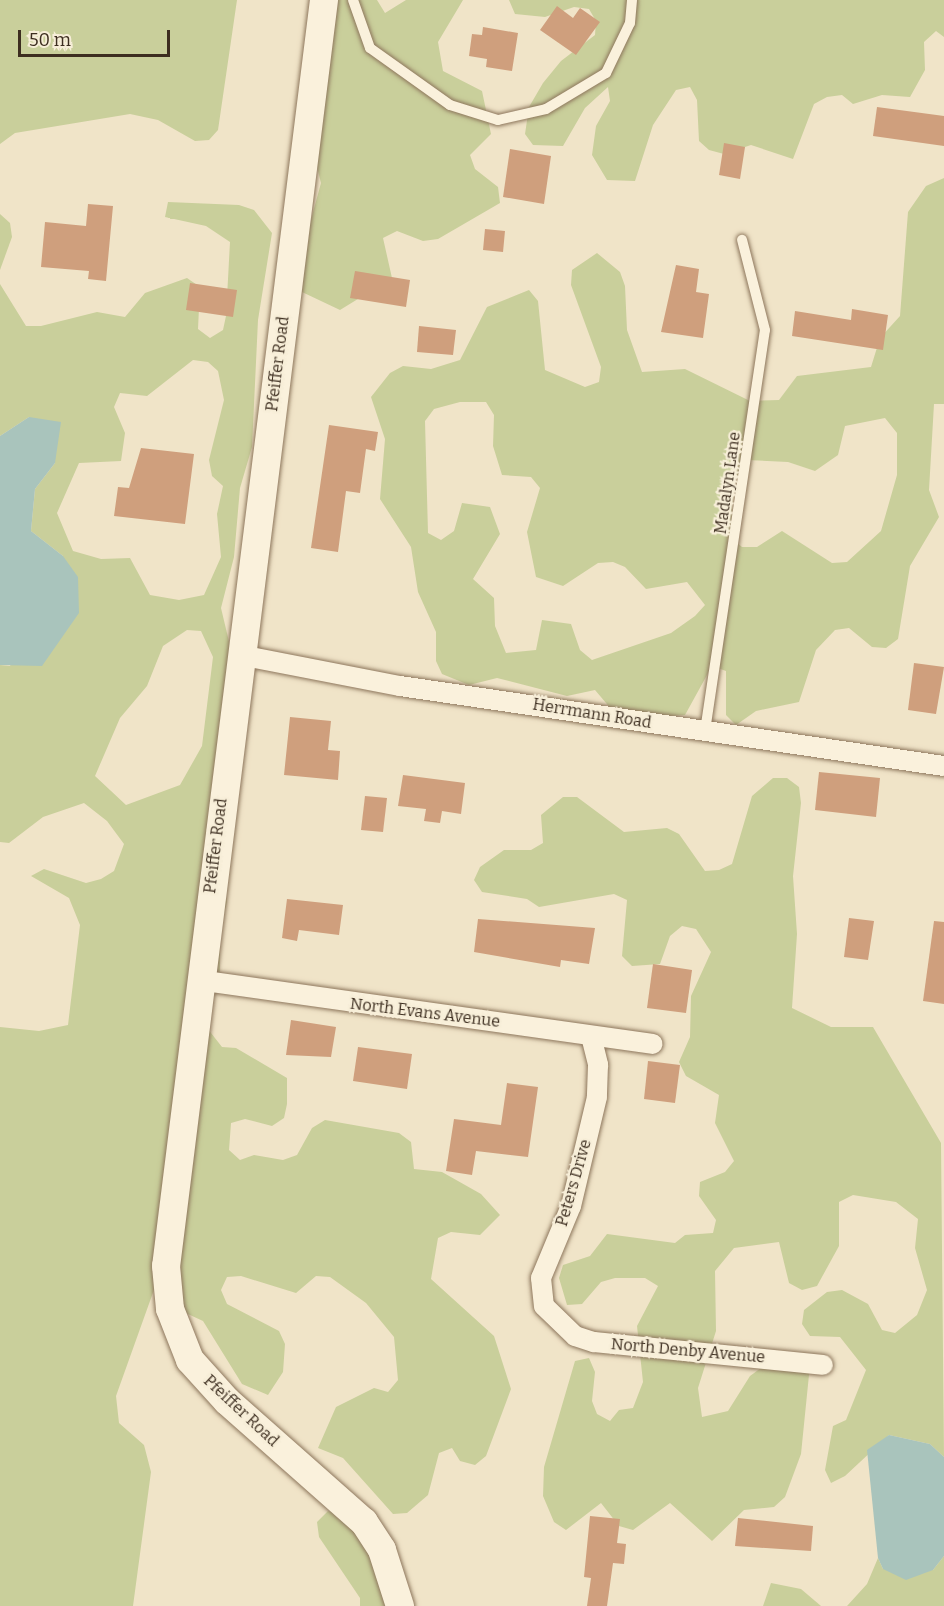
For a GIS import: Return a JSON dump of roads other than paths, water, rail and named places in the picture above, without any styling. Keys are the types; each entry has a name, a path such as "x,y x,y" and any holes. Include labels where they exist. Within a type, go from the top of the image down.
{"street":[{"name":"Pfeiffer Road","path":"324,0 166,1246 176,1330 190,1360 212,1387 364,1522 382,1550 400,1606"},
{"name":"Herrmann Road","path":"240,655 400,686 944,766"},
{"name":"North Evans Avenue","path":"198,980 653,1044"},
{"name":"Peters Drive","path":"558,1322 540,1296 541,1278 571,1206 597,1097 598,1065 591,1036"},
{"name":"North Denby Avenue","path":"558,1322 594,1342 823,1365"}],"lane":[{"path":"353,0 370,48 450,105 498,120 546,109 606,73 630,24 632,0"},
{"name":"Madalyn Lane","path":"705,731 765,330 742,240"}],"water":[{"path":"29,417 61,422 55,463 35,489 31,531 63,556 78,577 79,613 42,666 0,665 0,436"},
{"path":"889,1435 930,1444 944,1457 944,1556 933,1570 906,1580 883,1569 878,1558 867,1450"}]}
